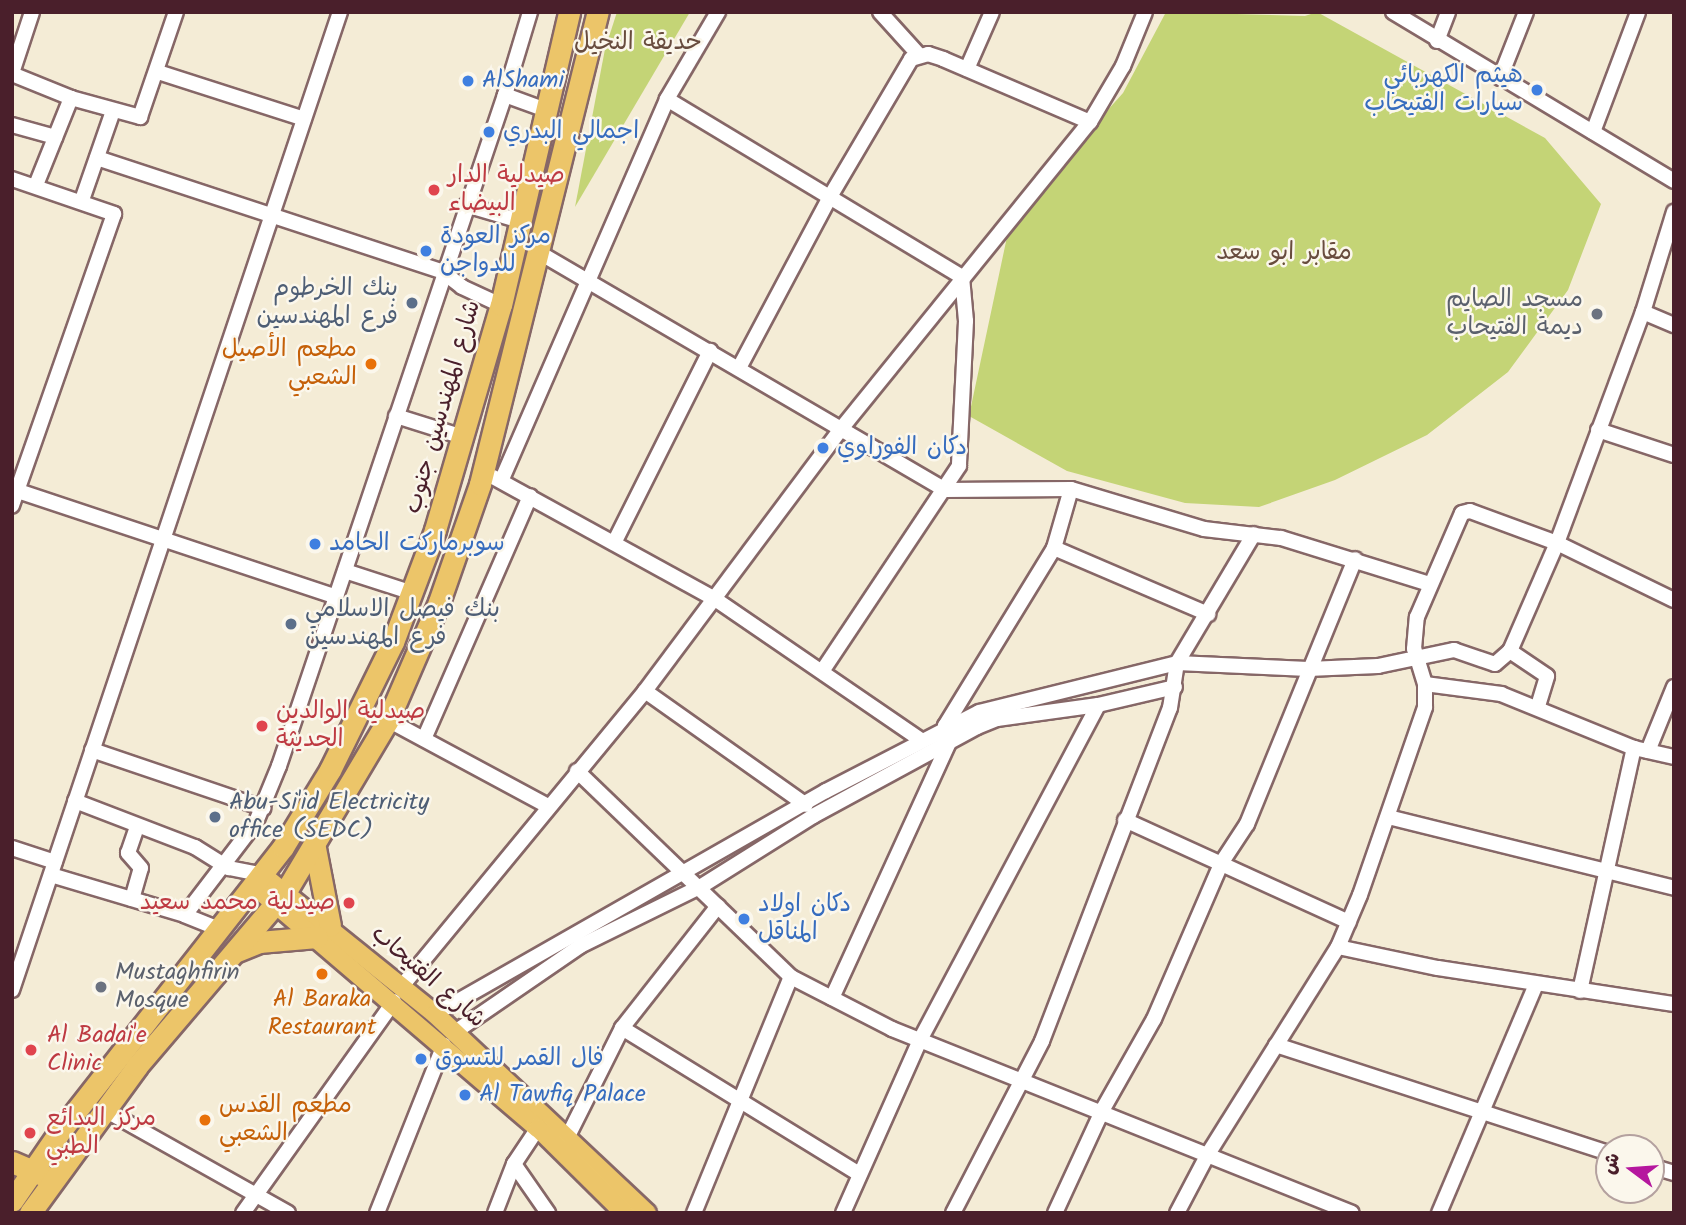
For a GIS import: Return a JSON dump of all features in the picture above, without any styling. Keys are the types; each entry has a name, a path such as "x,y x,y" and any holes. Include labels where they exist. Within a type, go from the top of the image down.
{"highway":[{"name":"شارع المهندسين جنوب","path":"12,1201 219,929 253,877 314,799 358,717 413,593 463,437 501,305 569,12"},
{"name":"شارع المهندسين جنوب","path":"30,1213 103,1109 281,898 315,848 388,720 492,476 501,405 598,12"},
{"path":"474,399 501,405"},
{"path":"235,951 259,942 323,931 315,848"},
{"path":"12,1162 34,1169 52,1181"}],"main road":[{"name":"شارع الفتيحاب","path":"253,877 323,931 568,1136 647,1213"},
{"name":"شارع الفتيحاب","path":"398,993 435,1014 450,1039 624,1213"}],"street":[{"path":"32,12 12,73 71,98 140,117 158,72 176,12"},
{"path":"12,990 340,12"},
{"path":"185,915 224,865 262,808 345,571 443,272 505,95 530,12"},
{"path":"718,12 667,99 586,281 492,476 715,599 921,740"},
{"path":"880,12 919,55 967,69 1090,122"},
{"path":"967,69 992,12"},
{"path":"243,1213 398,993 548,806 645,691 841,429 1090,122 1123,66 1145,12"},
{"path":"1393,12 1437,41 1674,181"},
{"path":"1437,41 1448,12"},
{"path":"1500,78 1526,12"},
{"path":"1593,132 1639,12"},
{"path":"739,368 831,195 904,68 919,55"},
{"path":"158,72 304,119"},
{"path":"505,95 546,110"},
{"path":"36,185 71,98"},
{"path":"667,99 831,195 962,277"},
{"path":"82,200 113,111"},
{"path":"12,125 55,137"},
{"path":"97,158 443,272 462,287 501,305"},
{"path":"12,179 82,200 114,214 15,490 12,506"},
{"path":"466,205 520,221"},
{"path":"435,1014 537,953 945,726 992,708 1177,663 1308,669 1416,659 1454,650 1495,664 1510,651 1557,542 1643,313 1674,212"},
{"path":"538,252 945,490 1072,489 1204,529 1254,534 1355,559 1430,584"},
{"path":"822,670 959,466 966,321 962,277"},
{"path":"1643,313 1674,325"},
{"path":"614,543 710,351"},
{"path":"396,416 463,437"},
{"path":"1598,430 1674,455"},
{"path":"945,726 1054,548 1072,489"},
{"path":"15,490 336,597"},
{"path":"424,739 530,496"},
{"path":"1177,1213 1208,1154 1338,947 1349,922 1424,713 1425,684 1416,659 1417,617 1460,517 1467,511 1557,542 1674,600"},
{"path":"953,1213 1042,1041 1175,687 1177,663 1254,534"},
{"path":"1054,548 1208,614"},
{"path":"1055,1213 1103,1110 1154,1019 1222,862 1247,824 1355,559"},
{"path":"345,571 413,593"},
{"path":"1510,651 1547,676 1538,706"},
{"path":"1425,684 1480,690 1538,706 1641,749 1674,757"},
{"path":"377,1213 450,1039 548,968 612,927 700,887 733,865 950,740 997,719 1098,705 1175,687"},
{"path":"1580,991 1606,871 1641,749 1674,687"},
{"path":"645,691 806,805"},
{"path":"843,1213 920,1040 1098,705"},
{"path":"388,720 548,806"},
{"path":"832,998 950,740 945,726"},
{"path":"92,750 262,808"},
{"path":"577,771 685,871 791,977 920,1040 1103,1110 1344,1211"},
{"path":"75,801 195,847 224,865 253,877"},
{"path":"1388,817 1674,888"},
{"path":"1125,820 1349,922"},
{"path":"132,899 141,868 128,853 137,827"},
{"path":"12,848 53,869 219,929"},
{"path":"724,850 733,865"},
{"path":"568,1136 622,1028 718,906"},
{"path":"1338,947 1536,984 1674,1004"},
{"path":"537,953 548,968"},
{"path":"694,1213 737,1102 791,977"},
{"path":"1439,1213 1536,984"},
{"path":"622,1028 737,1102 859,1174"},
{"path":"1276,1045 1595,1149"},
{"path":"103,1109 288,1213"},
{"path":"495,1213 514,1164 538,1128"},
{"path":"514,1164 548,1213"}],"green space":[{"name":"حديقة النخيل","path":"617,12 690,12 575,207 605,49"},
{"name":"مقابر ابو سعد","path":"1166,12 1305,16 1317,12 1545,138 1601,204 1568,290 1508,372 1427,435 1335,480 1259,507 1185,503 1067,471 969,416 1011,218 1123,93"}],"place":[{"name":"AlShami","path":"468,81"},
{"name":"هيثم الكهربائي سيارات الفتيحاب","path":"1537,90"},
{"name":"اجمالي البدري","path":"489,132"},
{"name":"صيدلية الدار البيضاء","path":"434,190"},
{"name":"مركز العودة للدواجن","path":"426,251"},
{"name":"بنك الخرطوم فرع المهندسين","path":"412,303"},
{"name":"مسجد الصايم ديمة الفتيحاب","path":"1597,314"},
{"name":"مطعم الأصيل الشعبي","path":"371,364"},
{"name":"دكان الفوراوي","path":"823,448"},
{"name":"سوبرماركت الحامد","path":"315,544"},
{"name":"بنك فيصل الاسلامي فرع المهندسين","path":"291,624"},
{"name":"صيدلية الوالدين الحديثة","path":"262,726"},
{"name":"Abu-Si'id Electricity office (SEDC)","path":"215,817"},
{"name":"صيدلية محمد سعيد","path":"349,903"},
{"name":"دكان اولاد المناقل","path":"744,919"},
{"name":"Al Baraka Restaurant","path":"322,974"},
{"name":"Mustaghfirin Mosque","path":"101,987"},
{"name":"Al Badai'e Clinic","path":"31,1050"},
{"name":"فال القمر للتسوق","path":"421,1059"},
{"name":"Al Tawfiq Palace","path":"465,1095"},
{"name":"مطعم القدس الشعبي","path":"205,1120"},
{"name":"مركز البدائع الطبي","path":"30,1133"}]}
